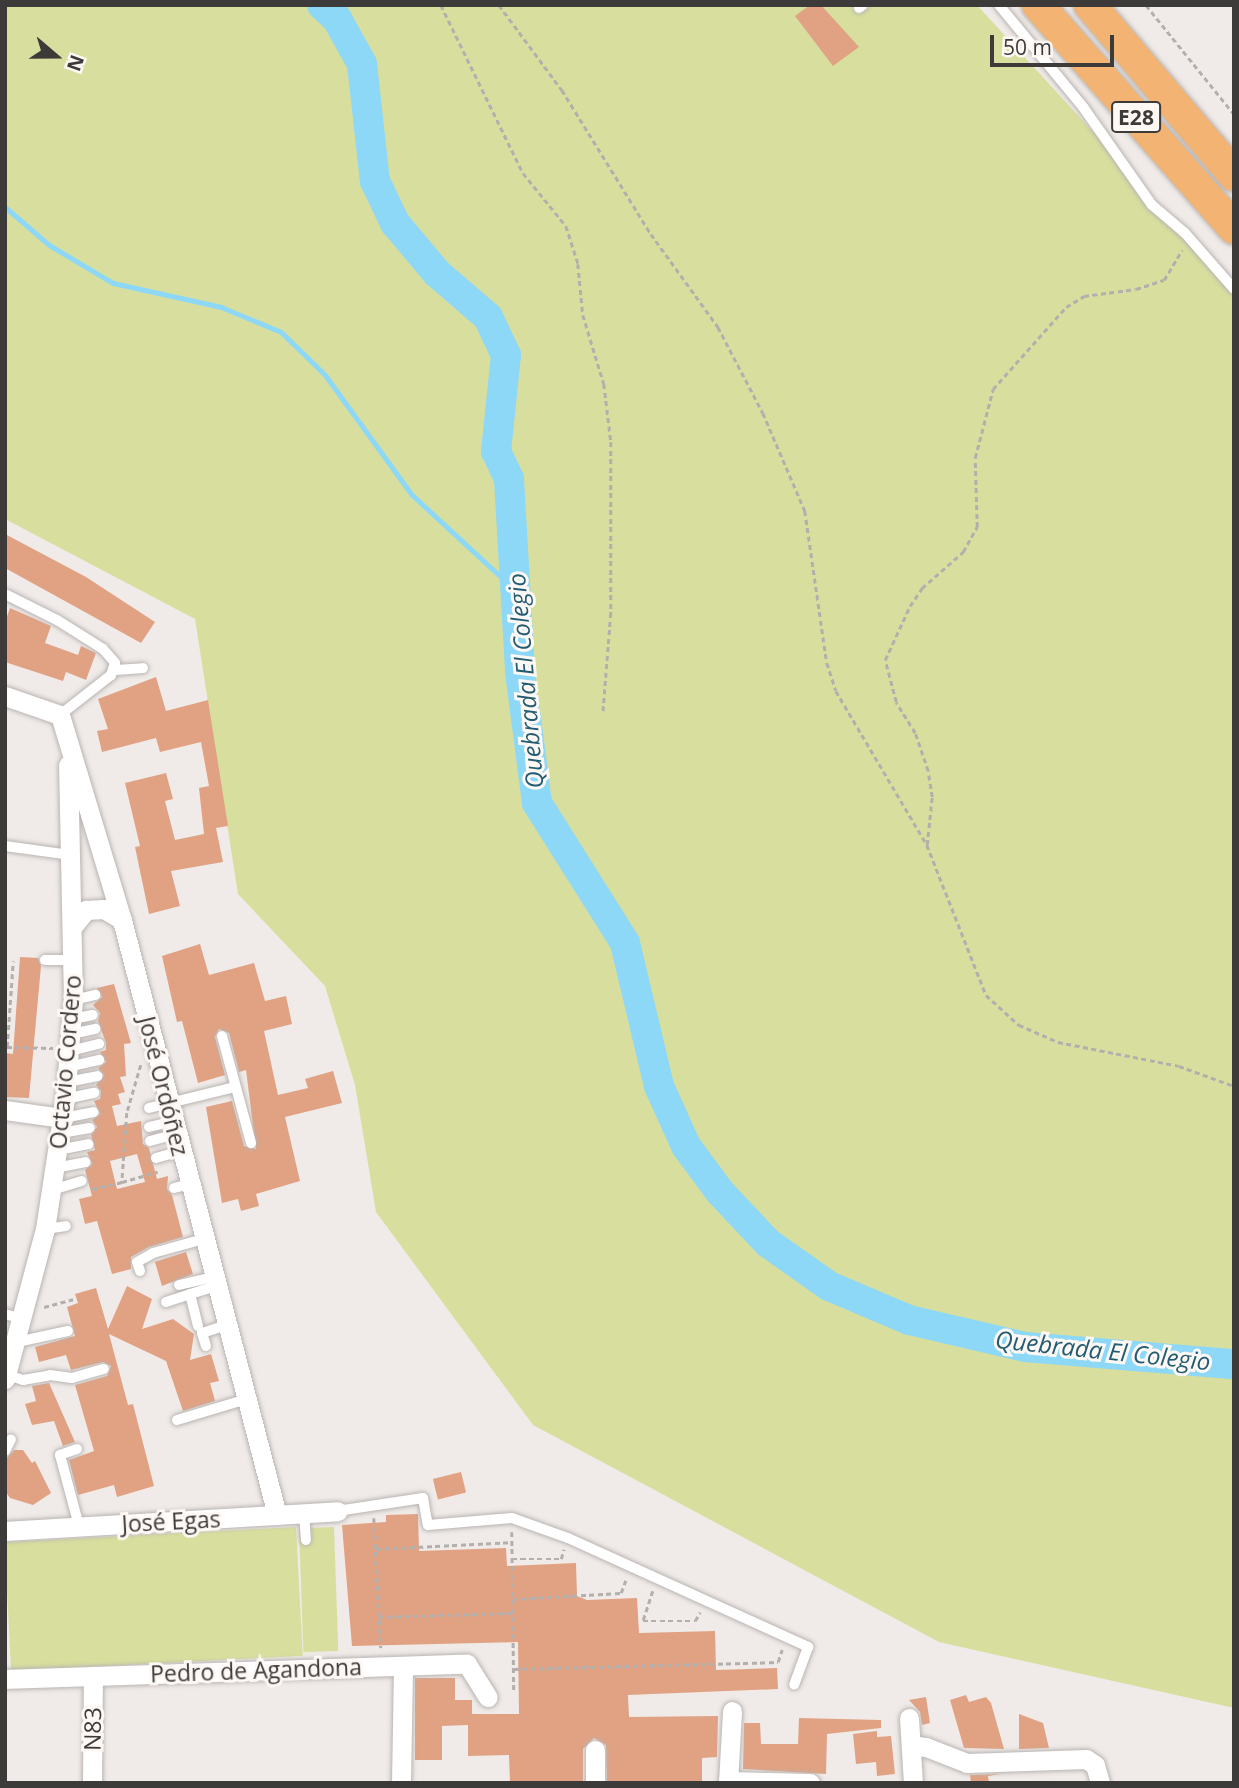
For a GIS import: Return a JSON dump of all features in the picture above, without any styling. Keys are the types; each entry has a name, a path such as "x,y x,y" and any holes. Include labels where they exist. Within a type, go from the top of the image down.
{"main road":[{"name":"E28","path":"1038,5 1234,228"},
{"name":"E28","path":"1090,5 1234,175"}],"street":[{"path":"5,696 60,715"},
{"name":"José Ordóñez","path":"60,715 122,920 175,1127 182,1186 204,1239 277,1514"},
{"name":"Octavio Cordero","path":"6,1377 16,1321 46,1229 65,1081 73,960 68,739"},
{"path":"73,926 86,910 104,909 122,920"},
{"path":"5,1110 65,1081"},
{"name":"José Egas","path":"5,1531 337,1511"},
{"name":"Pedro de Agandona","path":"5,1679 467,1664 488,1697"},
{"path":"401,1783 403,1665"},
{"name":"N83","path":"92,1783 93,1676"},
{"path":"733,1711 728,1782 810,1783"},
{"path":"909,1718 913,1783"},
{"path":"911,1745 926,1746 967,1763 1086,1759 1095,1765 1100,1783"},
{"path":"595,1750 595,1783"}],"lane":[{"path":"999,5 1083,107 1152,205 1188,237 1234,289"},
{"path":"5,594 103,649 116,670"},
{"path":"60,715 116,670 143,668"},
{"path":"5,846 71,855"},
{"path":"46,960 73,960"},
{"path":"85,1163 65,1081 95,995"},
{"path":"88,1144 65,1081 93,1015"},
{"path":"65,1081 95,1029"},
{"path":"222,1036 251,1143"},
{"path":"65,1081 99,1044"},
{"path":"65,1081 99,1060"},
{"path":"65,1081 97,1076"},
{"path":"65,1081 94,1093"},
{"path":"65,1081 93,1112"},
{"path":"65,1081 90,1129"},
{"path":"150,1141 235,1087"},
{"path":"149,1108 175,1127"},
{"path":"149,1127 175,1127"},
{"path":"156,1158 175,1127"},
{"path":"52,1190 85,1185"},
{"path":"46,1229 66,1226"},
{"path":"140,1271 137,1262 153,1253 204,1239"},
{"path":"179,1285 215,1281"},
{"path":"166,1302 190,1294 215,1281"},
{"path":"190,1294 198,1326"},
{"path":"16,1321 67,1329"},
{"path":"206,1346 202,1333 227,1325"},
{"path":"6,1377 23,1380 50,1375 72,1378 104,1369"},
{"path":"177,1420 247,1399"},
{"path":"5,1451 10,1438"},
{"path":"77,1450 60,1455 79,1527"},
{"path":"337,1511 423,1498 428,1525 512,1518 568,1538 656,1581 808,1647 794,1685"},
{"path":"304,1513 306,1540"}],"path":[{"path":"441,5 523,173 566,226 578,264 583,315 604,384 611,442 612,602 603,715"},
{"path":"499,5 562,90 651,234 718,327 763,412 805,511 827,663 836,691 926,845 986,995 1019,1025 1058,1042 1179,1066 1234,1086"},
{"path":"1146,5 1234,114"},
{"path":"926,845 932,797 928,771 915,733 896,702 885,660 910,606 963,552 977,527 975,458 993,389 1066,307 1084,296 1136,289 1164,280 1188,237"},
{"path":"13,961 6,1047 65,1081"},
{"path":"5,996 10,997"},
{"path":"122,1182 127,1113 140,1066 158,1060"},
{"path":"85,1185 122,1182 164,1171"},
{"path":"16,1321 44,1307 73,1299"},
{"path":"374,1505 381,1649"},
{"path":"512,1518 514,1693"},
{"path":"512,1559 561,1559 568,1538"},
{"path":"376,1549 512,1542"},
{"path":"513,1599 621,1592 630,1568"},
{"path":"656,1581 643,1621 695,1621 704,1602"},
{"path":"379,1617 513,1612"},
{"path":"514,1669 778,1662 787,1638"}],"green space":[{"path":"5,5 977,5 1127,169 1234,295 1234,1708 939,1642 533,1425 376,1212 355,1085 325,986 238,894 195,619 5,519"},
{"path":"296,1527 303,1656 11,1671 5,1542"},
{"path":"334,1527 338,1651 303,1652 299,1528"}],"building":[{"path":"810,5 821,5 859,47 833,66 795,16"},
{"path":"5,534 86,577 155,622 141,643 5,568"},
{"path":"10,608 51,626 45,643 78,655 81,646 96,653 86,680 66,672 63,681 5,662 5,622"},
{"path":"156,677 166,711 208,700 228,826 216,828 223,862 171,871 180,906 149,914 135,847 140,846 125,783 166,773 173,799 165,801 175,840 204,834 199,788 209,786 201,742 160,752 156,738 102,752 97,731 108,729 98,699"},
{"path":"200,944 209,975 254,963 265,1001 286,996 292,1024 264,1031 278,1095 308,1088 305,1079 333,1071 342,1103 285,1117 300,1181 256,1194 259,1206 241,1211 238,1199 222,1203 206,1107 232,1101 244,1146 256,1149 246,1070 239,1072 229,1033 219,1029 215,1037 225,1075 198,1083 182,1021 177,1022 162,956"},
{"path":"20,957 38,958 41,966 29,1098 5,1097 5,1053 13,1054"},
{"path":"114,984 131,1043 124,1044 126,1076 120,1077 125,1092 118,1094 121,1104 112,1106 117,1126 141,1121 143,1144 149,1148 157,1179 168,1176 167,1189 172,1195 183,1237 149,1247 131,1257 131,1269 112,1274 97,1221 85,1224 79,1199 92,1196 85,1170 92,1164 87,1152 95,1150 91,1135 97,1127 92,1120 100,1114 94,1101 100,1099 101,1091 96,1085 104,1075 98,1068 106,1062 100,1052 106,1050 106,1043 98,1021 100,1013 93,1005 102,997 97,988","holes":["137,1154 145,1182 117,1189 110,1161"]},
{"path":"186,1252 193,1274 162,1286 155,1262 148,1264"},
{"path":"127,1286 152,1299 142,1329 173,1319 194,1334 190,1360 211,1354 219,1381 210,1383 215,1401 183,1411 166,1361 109,1334 128,1405 133,1404 154,1486 117,1497 114,1485 78,1495 69,1460 94,1451 75,1385 107,1376 111,1366 103,1362 71,1370 66,1355 39,1362 35,1347 75,1336 67,1307 78,1303 75,1294 96,1288 108,1329"},
{"path":"49,1383 75,1442 63,1446 54,1421 32,1425 25,1404 36,1401 32,1386"},
{"path":"14,1450 23,1450 32,1463 35,1461 51,1493 33,1505 10,1498 5,1491 5,1460"},
{"path":"461,1472 466,1492 438,1499 433,1479"},
{"path":"418,1514 419,1551 506,1548 507,1566 576,1563 577,1596 587,1600 637,1598 639,1633 715,1631 716,1670 777,1668 778,1689 628,1695 629,1717 718,1716 717,1757 702,1758 702,1782 607,1783 606,1745 594,1738 583,1749 583,1783 510,1783 509,1755 468,1756 468,1725 442,1726 442,1760 415,1760 415,1678 455,1678 455,1700 472,1700 472,1714 519,1714 518,1642 352,1646 342,1525 386,1522 386,1515"},
{"path":"966,1695 969,1702 986,1697 991,1703 1004,1749 964,1748 950,1700"},
{"path":"926,1697 930,1723 922,1725 920,1712 909,1700"},
{"path":"1019,1714 1043,1723 1049,1748 1019,1749"},
{"path":"799,1718 881,1720 881,1728 827,1734 826,1774 743,1769 744,1723 760,1723 761,1744 798,1744"},
{"path":"877,1731 877,1737 891,1736 895,1774 877,1776 876,1762 856,1764 853,1734"},
{"path":"1001,1774 988,1776 989,1783 971,1783 970,1775"}],"waterway":[{"name":"Quebrada El Colegio","path":"322,5 337,19 362,64 375,181 395,223 437,273 488,317 506,355 496,451 509,479 520,672 537,803 625,943 659,1086 686,1146 720,1192 768,1243 829,1286 909,1320 1025,1347 1234,1364"},
{"path":"5,207 49,245 113,283 221,307 281,332 325,375 411,494 513,588"}]}
